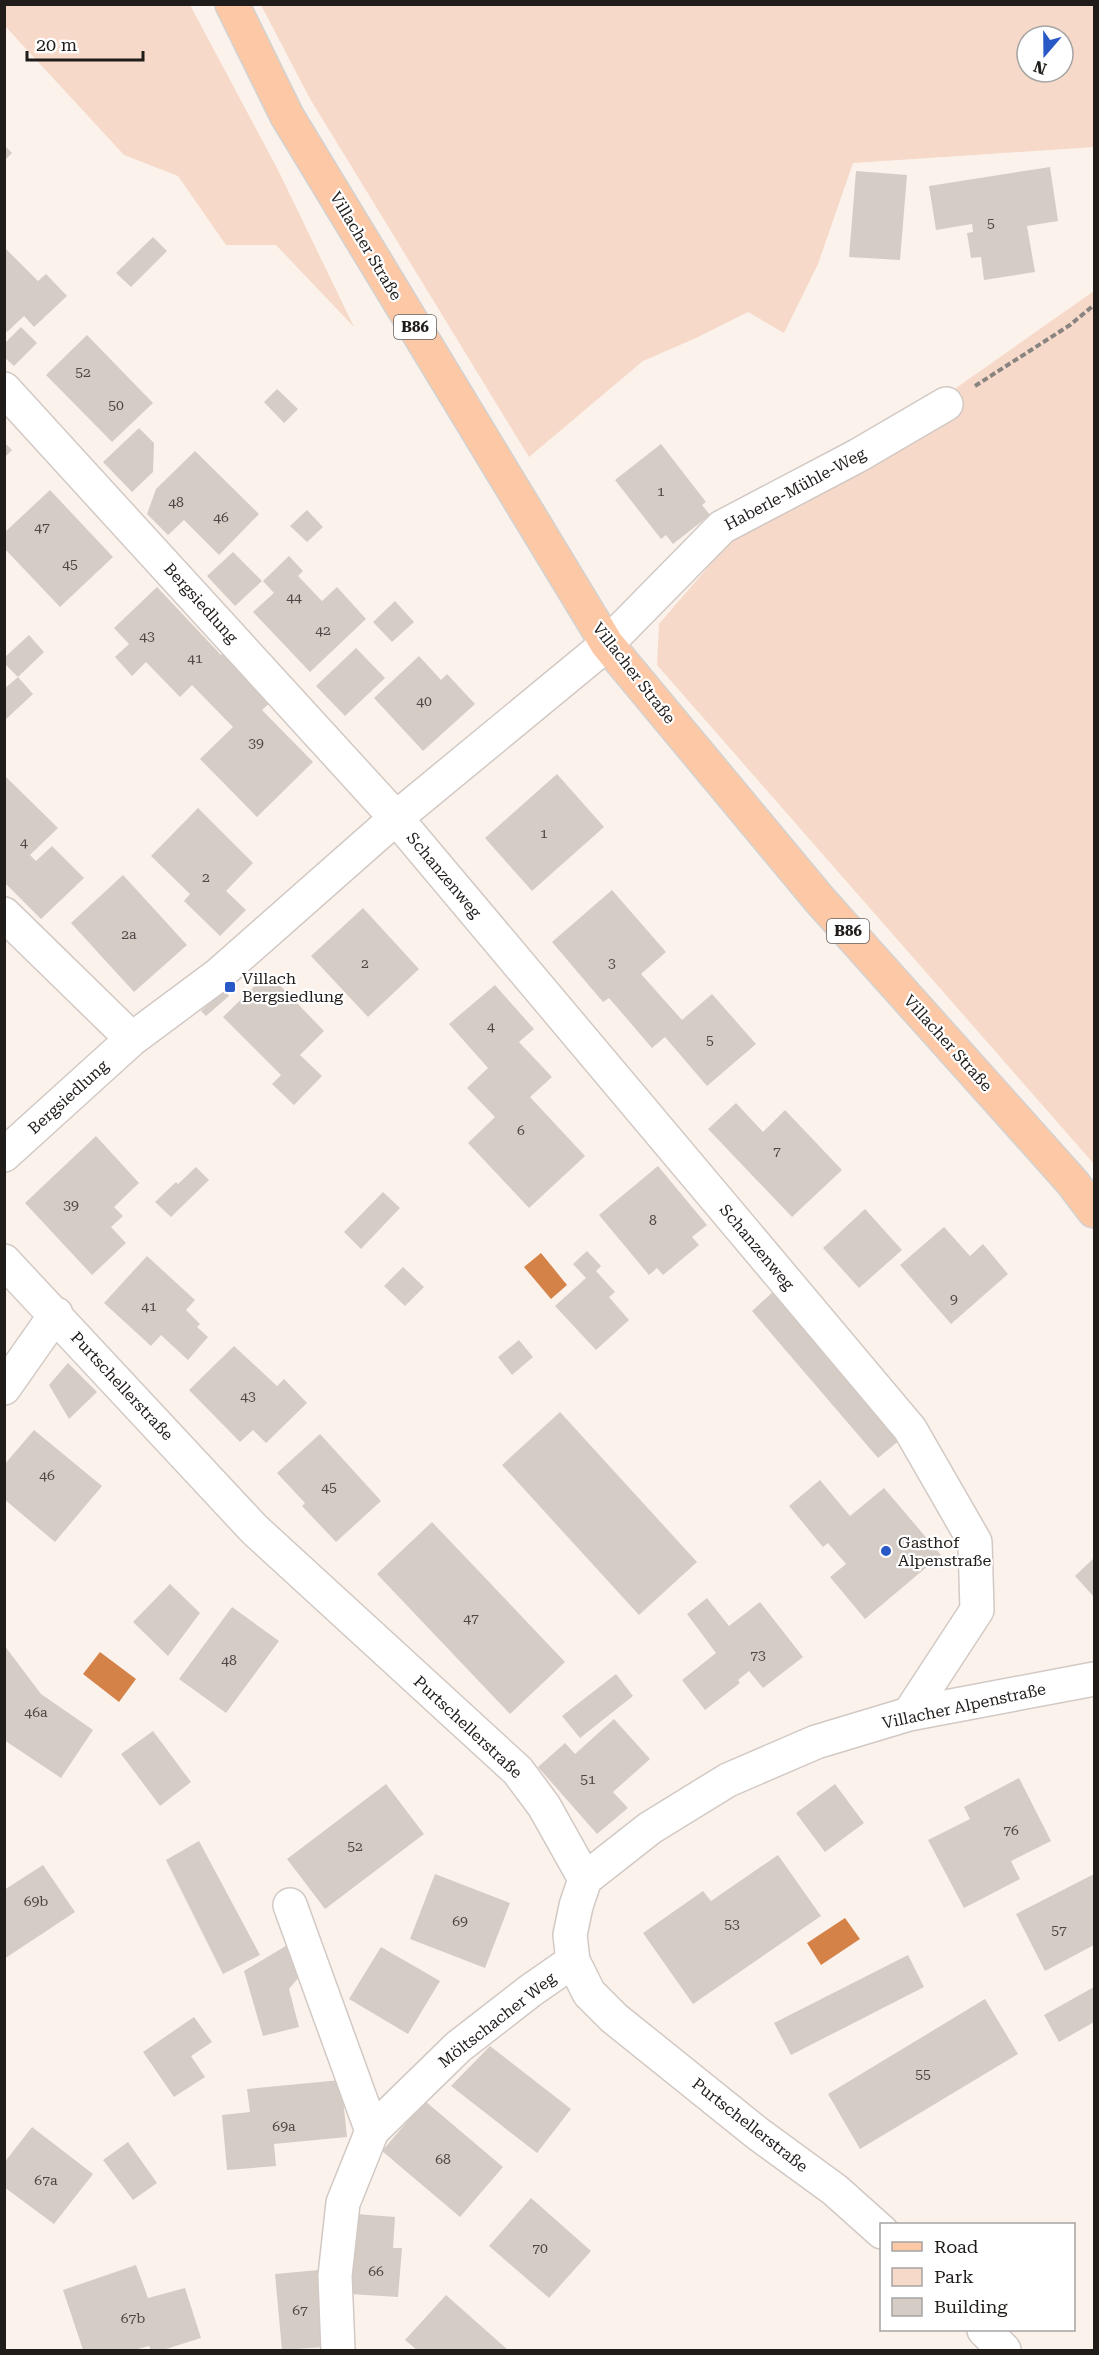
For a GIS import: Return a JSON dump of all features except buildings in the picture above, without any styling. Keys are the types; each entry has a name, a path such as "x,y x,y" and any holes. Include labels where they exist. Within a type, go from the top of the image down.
{"main road":[{"name":"Villacher Straße","path":"232,4 287,116 608,644 819,899 1072,1182 1095,1211"}],"street":[{"name":"Bergsiedlung","path":"4,389 396,818"},
{"name":"Haberle-Mühle-Weg","path":"608,644 722,527 857,456 946,404"},
{"name":"Bergsiedlung","path":"4,1155 132,1039 218,975 396,818 608,644"},
{"name":"Schanzenweg","path":"396,818 910,1429 975,1542 977,1610 909,1714"},
{"path":"4,914 132,1039"},
{"name":"Purtschellerstraße","path":"4,1261 56,1314 254,1529 518,1771 544,1806 585,1879 570,1935 573,1962 589,1993 614,2018 757,2133 835,2190 880,2230"},
{"name":"Purtschellerstraße","path":"4,1388 56,1314"},
{"name":"Villacher Alpenstraße","path":"585,1879 650,1828 728,1780 816,1742 909,1714 1095,1679"},
{"path":"290,1905 372,2131"},
{"name":"Möltschacher Weg","path":"338,2350 335,2276 343,2203 372,2131 458,2047 530,1991 573,1962"},
{"path":"985,2331 1004,2350"}],"path":[{"path":"946,404 1070,325 1095,305"}],"green space":[{"path":"5,4 190,5 278,170 354,327 276,245 226,245 178,176 124,155 5,26"},
{"path":"261,5 1094,5 1094,147 853,163 818,264 784,333 748,312 643,361 529,457 309,97"},
{"path":"1094,291 1094,1164 657,665 659,624 734,537 946,395"}],"shaded area":[{"path":"541,1253 567,1285 551,1299 524,1267"},
{"path":"100,1652 136,1679 119,1702 83,1674"},
{"path":"845,1918 860,1939 821,1965 807,1943"}],"place":[{"name":"Villach Bergsiedlung","path":"230,987"},
{"name":"Gasthof Alpenstraße","path":"886,1551"}]}
